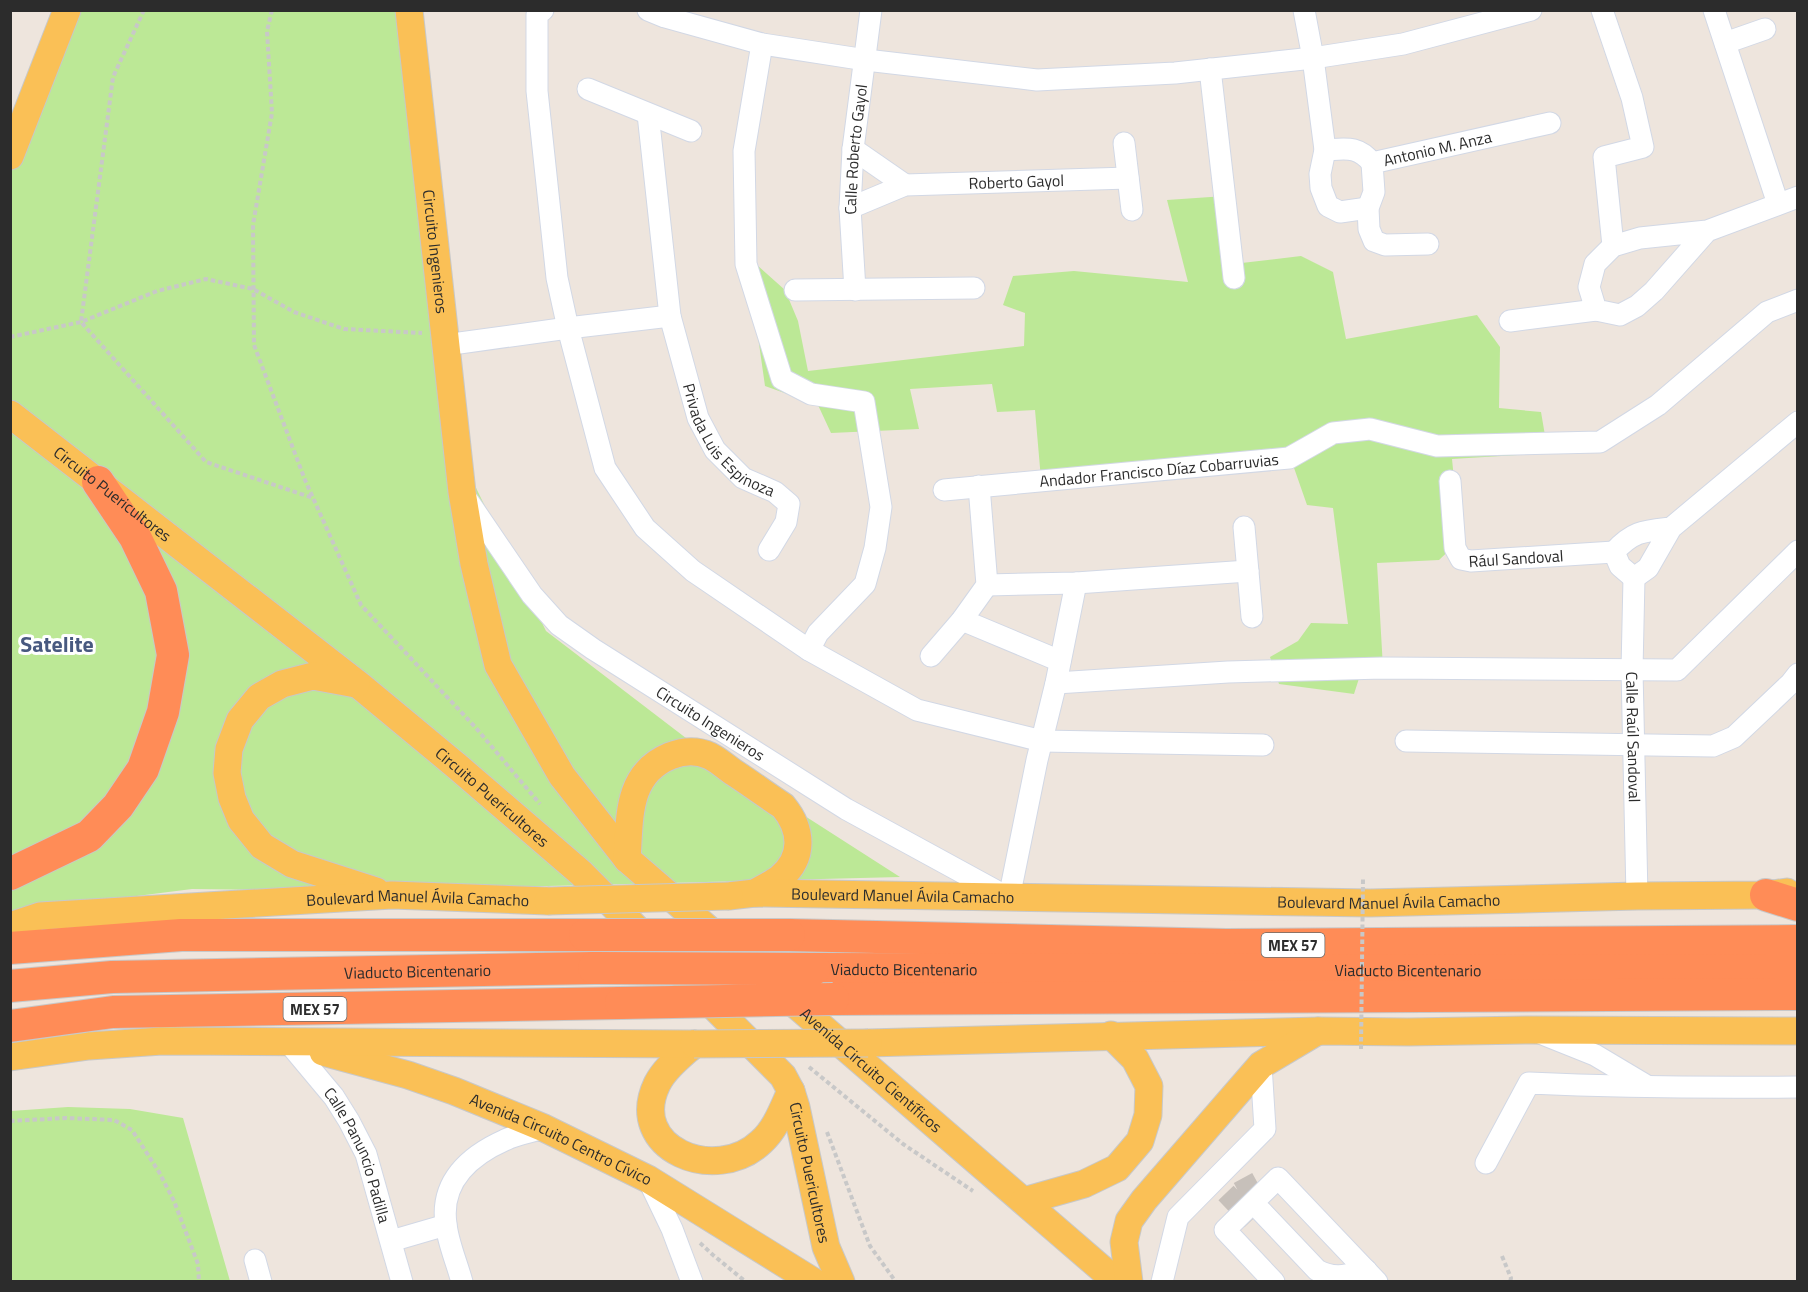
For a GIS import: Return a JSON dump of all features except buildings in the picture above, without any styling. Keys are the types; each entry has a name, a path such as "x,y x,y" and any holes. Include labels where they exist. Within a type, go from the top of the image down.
{"highway":[{"path":"10,874 88,836 118,806 143,769 163,712 172,655 161,591 135,537 98,482"},
{"path":"1766,895 1797,905"},
{"name":"Boulevard Manuel Ávila Camacho","path":"10,948 181,935 789,935 1226,945 1797,941"},
{"name":"Viaducto Bicentenario","path":"10,986 112,977 594,968 1797,970"},
{"name":"MEX 57","path":"10,1026 113,1012 833,999 1797,994"}],"main road":[{"path":"10,156 67,10"},
{"name":"Circuito Ingenieros","path":"409,10 462,492 474,564 498,665 562,776 627,859"},
{"name":"Circuito Puericultores","path":"12,416 359,685 581,873 783,1076 802,1085 796,1107 826,1247 841,1281"},
{"path":"359,685 313,676 282,684 259,697 240,720 229,749 227,773 232,798 241,820 262,846 292,864 392,895"},
{"path":"627,859 631,803 646,772 659,761 674,755 693,751 710,756 783,806 791,816 796,828 799,842 796,856 790,867 780,878 742,895"},
{"name":"Avenida Circuito Científicos","path":"627,859 1117,1281"},
{"name":"Boulevard Manuel Ávila Camacho","path":"10,926 40,916 392,895 548,901 742,895 1370,903 1766,895 1797,890"},
{"path":"1129,1281 1124,1242 1129,1221 1144,1200 1261,1065 1319,1030"},
{"path":"10,1057 89,1046 162,1041 868,1043 1319,1030 1408,1032 1797,1031"},
{"path":"1024,1201 1084,1184 1116,1168 1140,1141 1149,1115 1149,1086 1135,1059 1111,1035"},
{"name":"Avenida Circuito Centro Cívico","path":"288,1042 408,1075 544,1128 648,1179 814,1281"},
{"path":"694,1044 666,1070 657,1083 652,1098 651,1118 657,1132 671,1149 684,1156 705,1161 723,1161 744,1154 762,1142 802,1085"}],"street":[{"path":"543,10 537,15 537,91 557,278 605,468 645,528 693,571 808,650 917,710 1042,741 1263,745"},
{"path":"648,10 665,17 762,44 866,60 1037,80 1175,73 1313,58 1402,44 1531,10"},
{"name":"Calle Roberto Gayol","path":"855,290 850,208 853,150 871,10"},
{"path":"1304,10 1325,150 1320,174 1321,188 1328,206 1340,212 1368,208"},
{"path":"1602,10 1632,98 1643,147 1604,157 1613,246"},
{"path":"1596,310 1589,287 1595,264 1613,246 1640,238 1707,231 1788,200 1714,10"},
{"path":"1725,43 1765,29"},
{"path":"762,44 744,151 746,264 782,379 811,394 864,402 881,507 875,548 865,584 818,633 808,650"},
{"path":"1210,69 1234,278"},
{"path":"588,89 691,131"},
{"name":"Privada Luis Espinoza","path":"648,114 670,316 698,418 715,450 743,478 775,492 789,504 786,522 769,550"},
{"name":"Antonio M. Anza","path":"1428,244 1385,245 1374,241 1369,229 1368,208 1374,192 1372,163 1550,123"},
{"path":"1124,143 1132,210"},
{"path":"1325,150 1351,148 1364,153 1372,163"},
{"path":"853,150 905,185"},
{"name":"Roberto Gayol","path":"850,208 905,185 1128,178"},
{"path":"1510,321 1596,310 1620,315 1637,306 1654,291 1707,231"},
{"path":"795,290 974,288"},
{"name":"Andador Francisco Díaz Cobarruvias","path":"944,490 1289,458 1333,433 1370,429 1437,446 1600,442 1658,405 1767,312 1797,300"},
{"path":"444,340 670,316"},
{"path":"1671,528 1646,530 1626,538 1614,552 1620,566 1634,578 1648,568 1671,528 1797,422"},
{"name":"Rául Sandoval","path":"1450,481 1455,548 1461,559 1471,561 1614,552"},
{"path":"931,656 962,620 987,585 979,486"},
{"name":"Circuito Ingenieros","path":"462,492 532,595 559,625 593,649 846,809 1009,898"},
{"path":"1244,527 1252,618"},
{"path":"1056,683 1228,672 1383,668 1677,670 1797,551"},
{"path":"987,585 1076,583 1248,571"},
{"name":"Calle Raúl Sandoval","path":"1634,578 1632,670 1637,896"},
{"path":"1009,898 1076,583"},
{"path":"962,620 1060,661"},
{"path":"1406,741 1713,746 1734,737 1791,683 1797,674"},
{"path":"1531,1030 1595,1055 1647,1086"},
{"name":"Calle Panuncio Padilla","path":"288,1042 334,1096 366,1154 402,1281"},
{"path":"1162,1281 1178,1217 1221,1188 1265,1130 1261,1065"},
{"path":"1486,1163 1528,1083 1795,1090"},
{"path":"462,1281 446,1225 445,1203 452,1181 483,1152 506,1139 544,1128"},
{"path":"1274,1281 1225,1230 1278,1178 1372,1276"},
{"path":"648,1179 672,1229 692,1281"},
{"path":"1308,1281 1257,1216 1325,1275 1372,1276"},
{"path":"391,1241 446,1225"},
{"path":"255,1260 261,1281"}],"path":[{"path":"144,10 113,77 81,322 206,462 313,498"},
{"path":"272,10 267,31 272,113 253,225 254,345 313,498 361,605 476,728 543,808"},
{"path":"10,337 81,322 157,291 206,279 253,289 294,312 344,329 444,340"},
{"path":"1361,1049 1363,879"},
{"path":"801,1060 903,1144 981,1196"},
{"path":"802,1085 810,1068"},
{"path":"10,1121 66,1118 104,1119 114,1120 132,1130 174,1200 198,1264 199,1281"},
{"path":"824,1124 870,1246 896,1281"},
{"path":"672,1229 688,1231 713,1255 746,1281"},
{"path":"1502,1256 1511,1278 1510,1281"}],"green space":[{"path":"78,11 399,11 432,346 457,449 546,631 699,748 900,877 349,891 192,889 11,912 10,164"},
{"path":"1225,196 1233,264 1301,256 1333,272 1346,339 1477,315 1500,347 1499,408 1541,412 1548,453 1452,459 1460,540 1439,560 1377,563 1383,668 1362,669 1354,694 1279,684 1270,657 1298,641 1311,623 1348,624 1333,508 1307,505 1293,465 1042,491 1035,410 997,412 992,384 910,389 919,429 831,433 818,405 765,386 749,273 757,265 785,290 798,321 808,371 1024,346 1025,313 1003,305 1013,276 1074,271 1188,282 1167,200"},
{"path":"68,1107 130,1109 183,1118 230,1281 11,1281 11,1111"}],"tunnel":[{"path":"1243,1178 1261,1211"},
{"path":"1226,1193 1252,1220"}],"district":[{"name":"Satelite","path":"57,644"}]}
